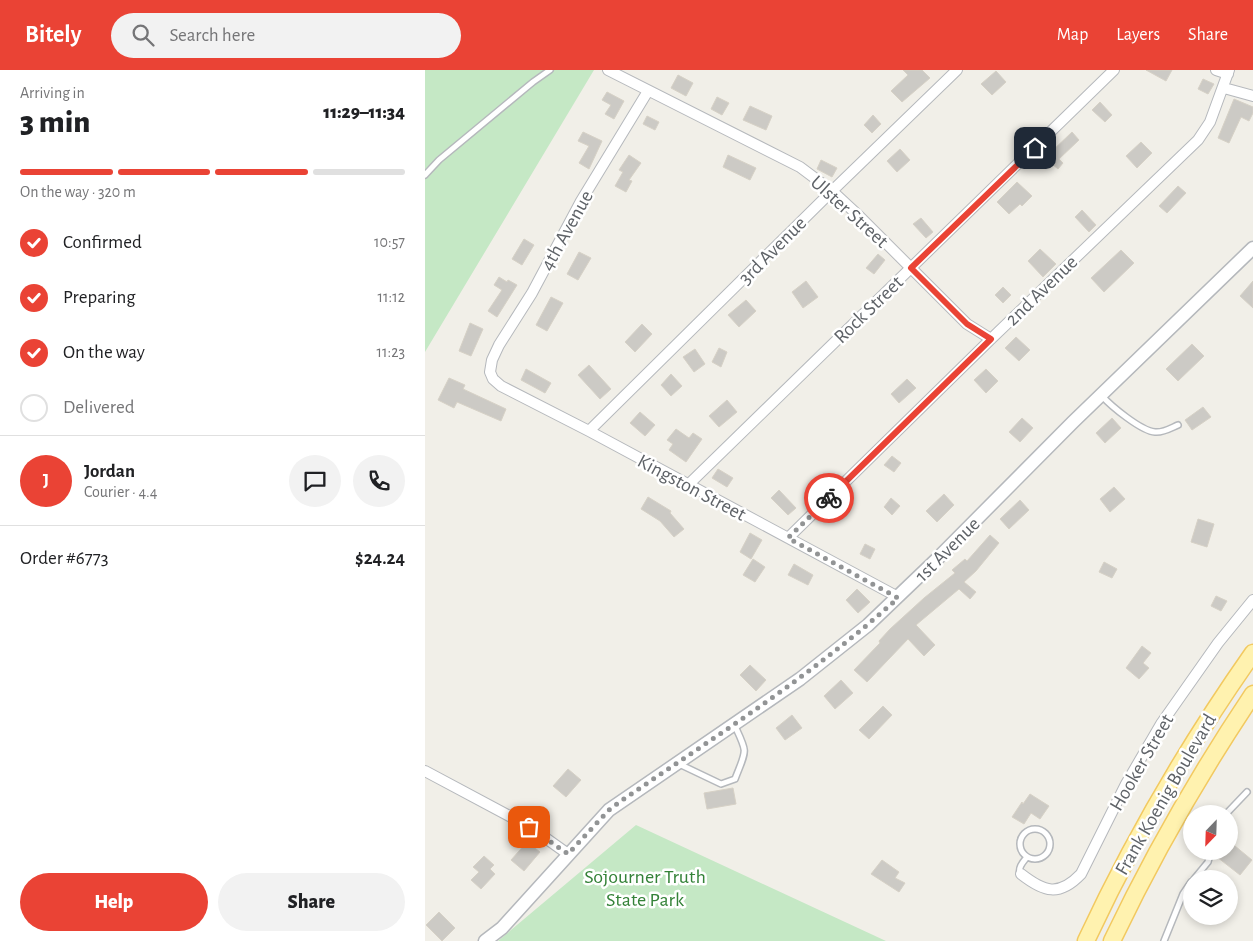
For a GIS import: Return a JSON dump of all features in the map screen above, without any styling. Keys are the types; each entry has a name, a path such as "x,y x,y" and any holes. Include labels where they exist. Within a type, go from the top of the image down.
{"main road":[{"name":"Frank Koenig Boulevard","path":"1086,941 1122,868 1176,769 1253,652"},
{"name":"Frank Koenig Boulevard","path":"1112,941 1142,879 1177,814 1253,694"}],"street":[{"name":"Ulster Street","path":"608,70 800,168 832,191 967,324 991,339"},
{"name":"3rd Avenue","path":"589,431 957,70"},
{"name":"Rock Street","path":"688,485 1114,70"},
{"path":"1215,70 1228,72"},
{"name":"2nd Avenue","path":"788,538 1198,140 1210,122 1224,88 1228,72"},
{"path":"1224,88 1253,96"},
{"name":"4th Avenue","path":"490,372 492,360 499,345 532,293 581,201 648,91"},
{"name":"1st Avenue","path":"485,941 502,928 609,810 800,679 868,625 898,598 1101,395 1253,248"},
{"name":"Kingston Street","path":"490,372 493,379 501,386 589,431 898,598"},
{"name":"Hooker Street","path":"1021,874 1032,882 1048,889 1061,889 1072,883 1081,874 1126,784 1161,724 1218,643 1253,600"},
{"path":"425,771 529,827 568,854"}],"lane":[{"path":"425,175 439,160 550,70"},
{"path":"1101,395 1111,406 1154,432 1165,431 1178,425"},
{"path":"676,763 721,784 735,779 745,757 745,748 734,724"},
{"path":"1235,805 1247,792"},
{"path":"1034,829 1047,835 1050,844 1047,852 1041,858 1027,857 1020,846 1022,836 1034,829"},
{"path":"1021,874 1019,871 1021,864 1027,857"},
{"path":"1164,941 1183,894"}],"green space":[{"path":"425,70 594,70 425,352"},
{"name":"Sojourner Truth State Park","path":"636,825 886,941 498,941"}],"building":[{"path":"903,70 922,70 930,78 902,102 891,91 908,75"},
{"path":"1146,70 1172,70 1166,81"},
{"path":"996,71 1006,82 992,95 981,84"},
{"path":"678,75 693,83 686,96 671,88"},
{"path":"1203,79 1214,84 1208,94 1198,89"},
{"path":"607,92 624,101 614,119 605,114 611,105 602,100"},
{"path":"717,97 729,103 722,115 711,109"},
{"path":"1234,99 1253,107 1253,113 1249,121 1241,117 1229,143 1218,138"},
{"path":"1100,102 1112,115 1105,122 1092,110"},
{"path":"750,106 772,116 766,130 743,120"},
{"path":"873,115 881,124 872,133 864,125"},
{"path":"647,116 659,122 655,130 643,124"},
{"path":"583,132 602,141 589,169 579,163 589,146 578,141"},
{"path":"1072,132 1079,140 1059,159 1063,163 1058,169 1045,158 1042,161 1037,155 1043,150 1048,155"},
{"path":"1141,142 1152,153 1137,168 1126,156"},
{"path":"900,149 910,160 897,172 887,161"},
{"path":"629,155 641,163 629,180 632,181 626,192 615,186 623,172 619,170"},
{"path":"728,155 756,168 750,180 723,167"},
{"path":"821,160 837,168 832,177 817,169"},
{"path":"1017,182 1032,196 1022,206 1020,204 1009,214 997,202"},
{"path":"1178,186 1186,193 1167,213 1159,206"},
{"path":"1082,210 1096,225 1089,232 1075,217"},
{"path":"921,218 933,232 926,238 913,224"},
{"path":"524,239 534,245 522,265 512,259"},
{"path":"1040,249 1056,264 1043,277 1028,261"},
{"path":"1121,250 1134,263 1104,292 1091,278"},
{"path":"579,252 591,258 578,280 567,274"},
{"path":"878,254 885,260 874,274 866,268"},
{"path":"499,277 517,285 497,317 488,311 502,290 494,285"},
{"path":"806,281 818,297 803,308 792,292"},
{"path":"1253,281 1253,308 1240,296"},
{"path":"1003,287 1011,295 1003,303 995,295"},
{"path":"551,297 563,303 547,331 536,325"},
{"path":"746,300 756,311 739,327 728,315"},
{"path":"470,323 483,329 471,356 459,351"},
{"path":"642,324 652,334 635,352 625,342"},
{"path":"1016,337 1030,350 1019,361 1005,348"},
{"path":"1192,344 1204,356 1178,381 1166,369"},
{"path":"719,348 727,352 721,367 712,362"},
{"path":"695,349 705,364 694,372 683,357"},
{"path":"589,365 611,389 600,399 578,375"},
{"path":"526,369 551,383 545,393 521,380"},
{"path":"986,369 998,381 986,393 974,380"},
{"path":"671,374 682,386 671,396 661,385"},
{"path":"449,378 465,385 463,389 506,409 501,421 457,402 454,408 438,400"},
{"path":"907,379 916,388 899,403 891,394"},
{"path":"727,400 737,412 719,427 709,416"},
{"path":"1203,407 1211,417 1192,430 1185,420"},
{"path":"640,412 655,425 645,436 630,423"},
{"path":"1022,418 1033,428 1020,442 1009,432"},
{"path":"1112,418 1121,428 1105,443 1096,433"},
{"path":"676,429 689,438 693,433 702,439 686,462 669,450 673,444 667,440"},
{"path":"892,456 901,463 894,472 884,465"},
{"path":"718,469 733,478 727,487 712,478"},
{"path":"1114,487 1125,499 1110,512 1100,499"},
{"path":"779,490 796,508 788,515 771,498"},
{"path":"944,494 954,505 937,522 926,511"},
{"path":"648,497 671,511 670,513 684,529 674,537 660,521 641,509"},
{"path":"891,498 900,506 892,515 884,507"},
{"path":"1020,500 1029,510 1009,529 1000,519"},
{"path":"1198,519 1214,524 1207,547 1191,542"},
{"path":"750,533 762,540 751,559 740,552"},
{"path":"990,535 999,543 976,571 964,582 976,592 970,599 959,589 916,625 935,645 924,656 908,639 867,682 854,670 880,643 879,641 890,629 955,573 952,570 965,559 967,561"},
{"path":"865,544 875,549 870,559 860,554"},
{"path":"753,559 765,567 755,582 743,575"},
{"path":"1104,562 1117,569 1112,578 1099,572"},
{"path":"794,564 813,575 808,585 788,575"},
{"path":"857,589 870,602 858,613 846,600"},
{"path":"1216,596 1227,601 1221,611 1211,606"},
{"path":"1142,646 1151,653 1143,663 1149,668 1139,679 1126,668"},
{"path":"750,665 766,680 756,691 740,675"},
{"path":"841,680 853,693 835,709 824,696"},
{"path":"883,706 892,715 869,739 859,730"},
{"path":"792,715 802,728 785,740 776,728"},
{"path":"568,769 581,780 566,797 553,786"},
{"path":"733,788 736,804 707,809 704,793"},
{"path":"1030,794 1049,806 1040,819 1031,813 1024,824 1012,817"},
{"path":"527,842 540,852 524,871 511,860"},
{"path":"1238,848 1252,860 1240,875 1238,870 1234,870 1221,860 1238,860"},
{"path":"484,856 494,865 490,869 495,874 481,889 471,880 479,872 473,867"},
{"path":"882,860 899,872 895,878 905,883 899,892 871,874"},
{"path":"439,912 455,928 442,941 426,925"}],"way so far":[{"path":"529,827 568,854 609,810 800,679 868,625 898,598 788,538 829,498"}],"route":[{"path":"829,498 991,339 967,324 911,268 1035,148"}]}
